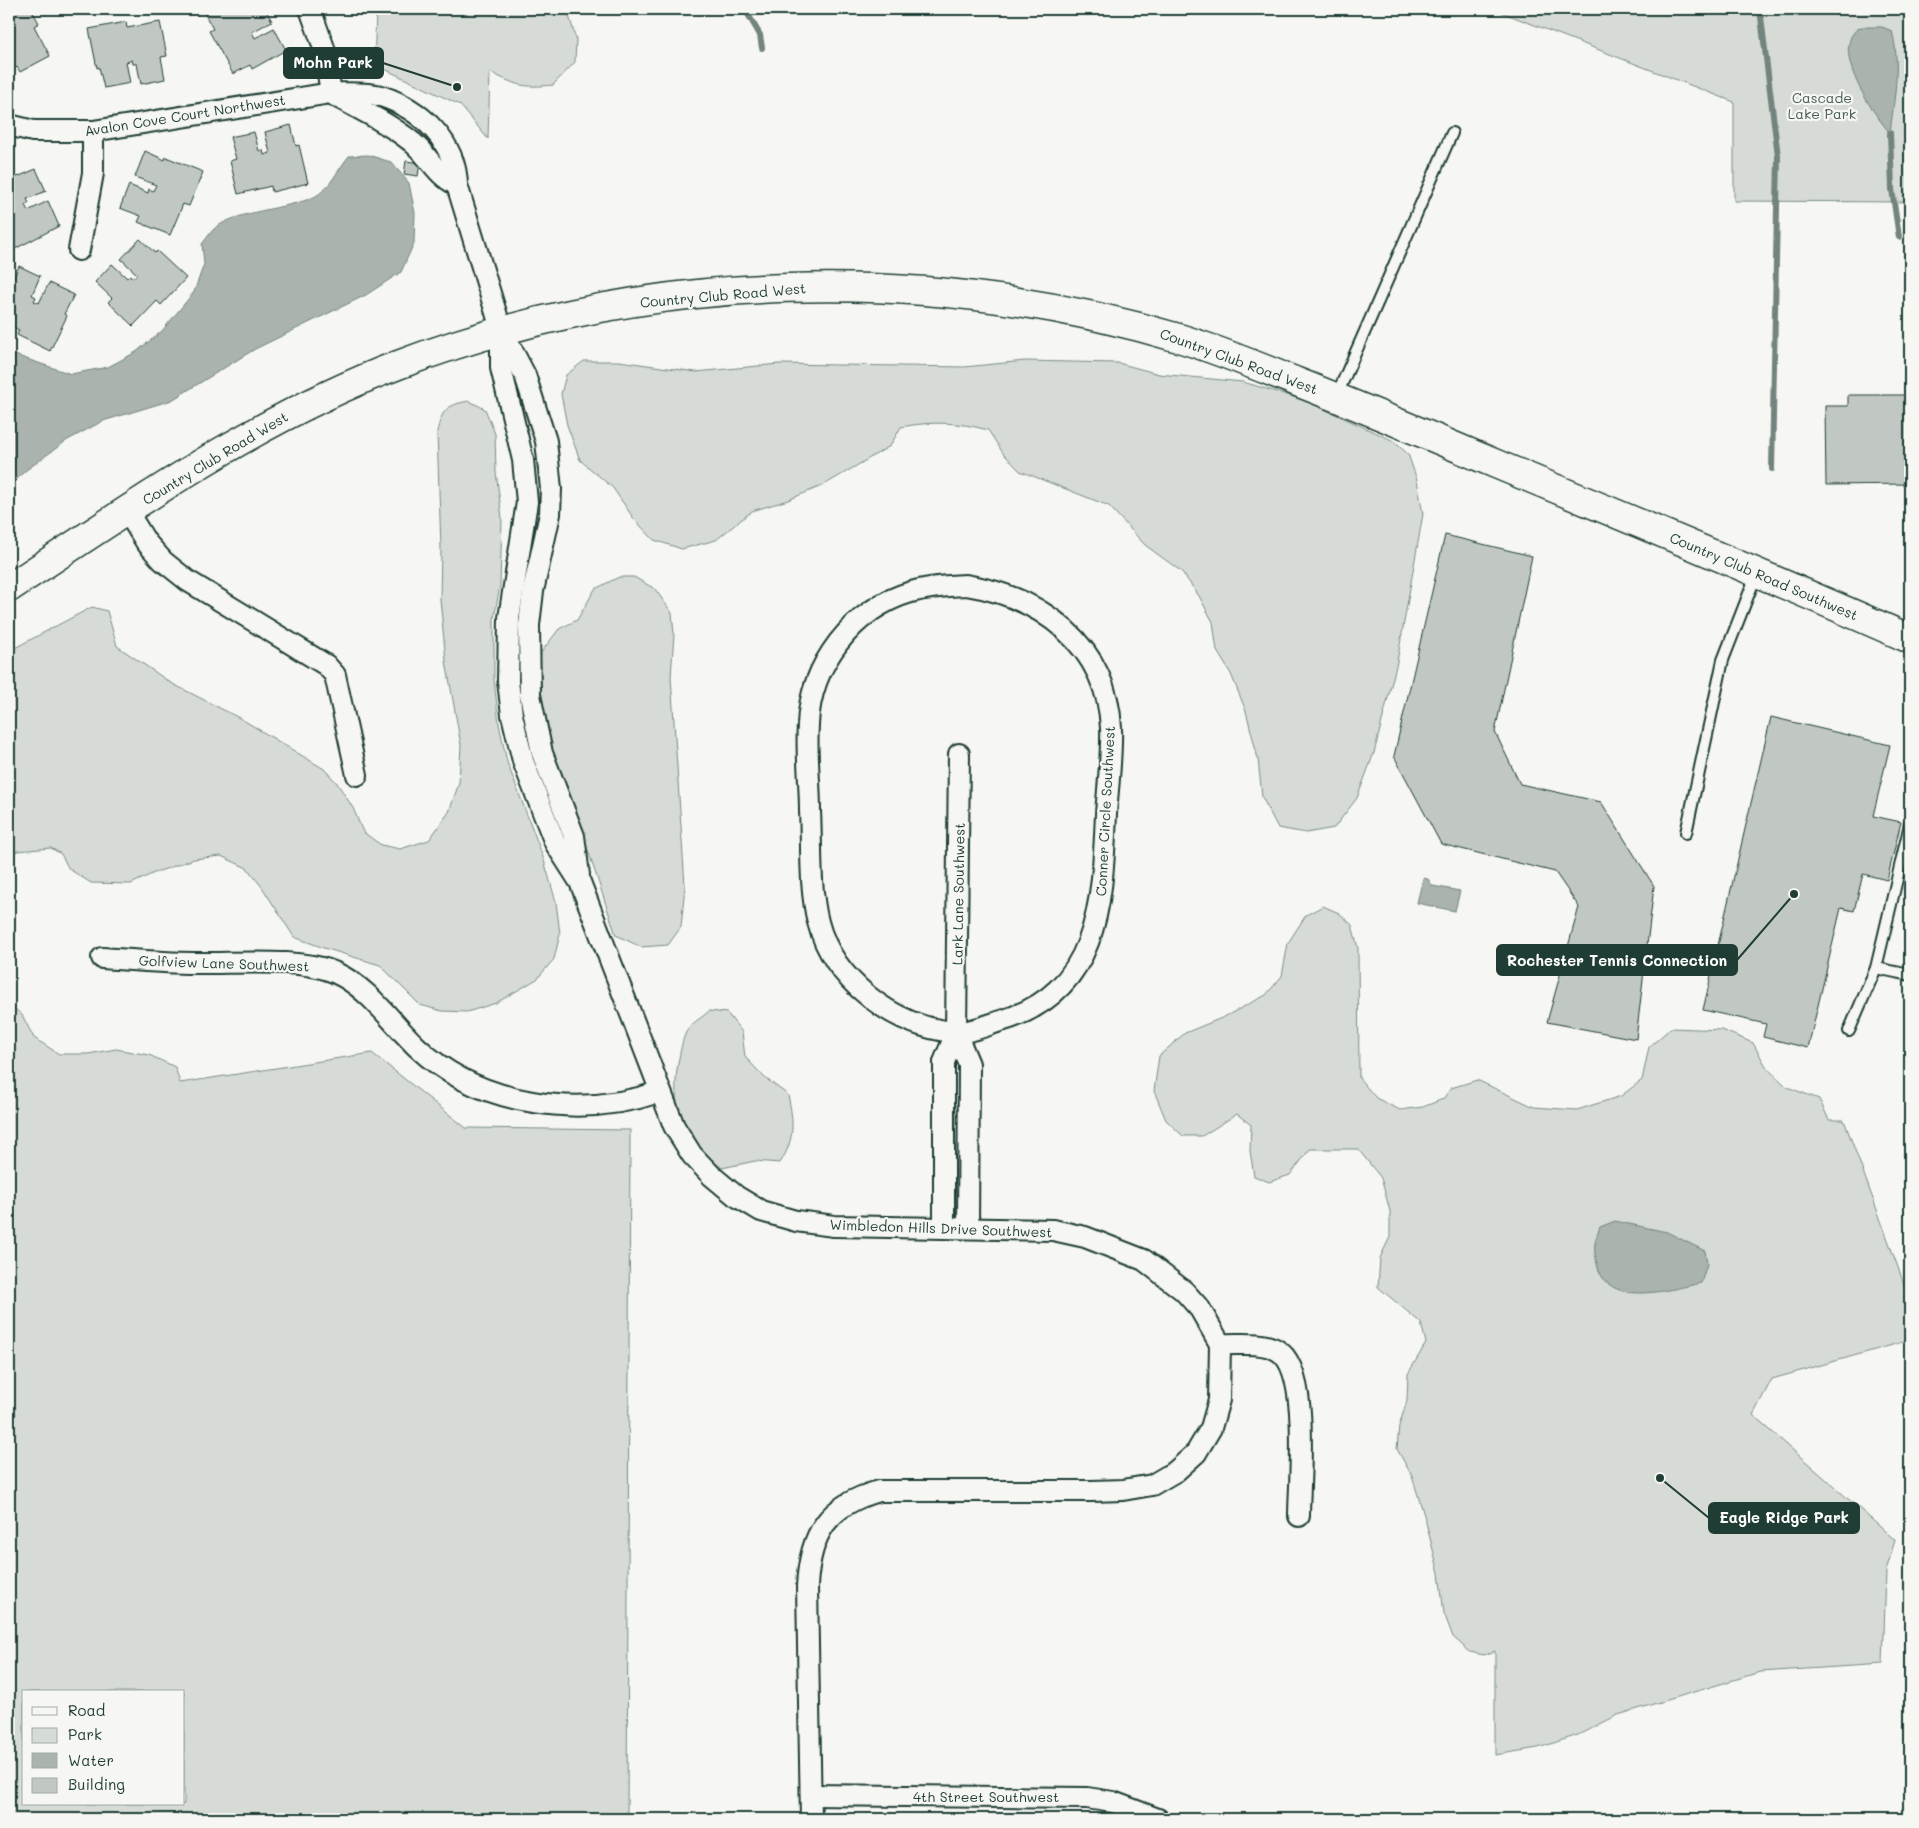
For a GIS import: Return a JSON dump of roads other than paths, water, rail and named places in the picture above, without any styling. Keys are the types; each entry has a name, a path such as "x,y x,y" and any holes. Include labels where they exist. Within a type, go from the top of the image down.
{"main road":[{"name":"Country Club Road West","path":"9,588 247,436 320,399 395,366 502,330 577,312 688,296 796,287 907,290 1006,300 1148,329 1230,355 1618,514"},
{"name":"Country Club Road Southwest","path":"1618,514 1758,572 1910,639"}],"street":[{"path":"310,9 324,48 331,93 384,122 414,144 444,178 457,185 502,330"},
{"name":"Avalon Cove Court Northwest","path":"9,125 33,130 93,130 331,93"},
{"path":"79,250 93,173 93,130"},
{"name":"Wimbledon Hills Drive Southwest","path":"502,330 502,368 523,460 527,502 508,618 508,681 512,714 523,761 555,842 580,882 659,1092 674,1126 692,1155 736,1196 761,1211 796,1221 834,1226 1053,1230 1085,1237 1144,1260 1184,1291 1200,1309 1220,1344"},
{"name":"Wimbledon Hills Drive Southwest","path":"502,330 526,375 546,441 550,465 550,514 533,591 529,625 530,695 545,760 574,836 580,882"},
{"path":"127,511 146,542 163,561 188,581 326,665 335,675 357,775"},
{"name":"Conner Circle Southwest","path":"938,586 966,586 994,590 1027,602 1045,613 1076,640 1090,659 1100,680 1111,728 1102,890 1091,937 1081,959 1067,978 1028,1011 994,1023 956,1033 924,1026 867,997 850,979 822,937 813,892 808,723 812,695 820,670 834,647 852,626 878,606 908,593 938,586"},
{"name":"Lark Lane Southwest","path":"944,1228 944,1062 956,1033 959,754"},
{"name":"Golfview Lane Southwest","path":"102,958 181,963 313,967 337,973 358,988 418,1048 452,1074 479,1088 513,1098 560,1104 609,1104 638,1099 659,1092"},
{"name":"Lark Lane Southwest","path":"956,1033 969,1064 968,1228"},
{"path":"811,1819 807,1586 811,1553 815,1540 827,1520 848,1503 860,1496 879,1491 1123,1490 1152,1485 1176,1471 1196,1453 1211,1428 1219,1400 1220,1344 1265,1345 1279,1351 1290,1362 1300,1395 1299,1516"},
{"name":"4th Street Southwest","path":"811,1795 1087,1798 1113,1802 1158,1819"}],"lane":[{"path":"1336,397 1452,133"},
{"path":"1686,833 1723,660 1758,572"},
{"path":"1849,1031 1876,968 1910,824"},
{"path":"1876,968 1910,975"}],"water":[{"path":"1860,27 1882,27 1892,31 1895,44 1896,69 1890,133 1864,96 1851,64 1848,50 1851,37"},
{"path":"368,155 391,162 409,183 415,213 414,243 401,272 366,295 255,349 172,400 103,421 66,441 25,471 9,487 9,353 71,374 108,367 136,352 162,331 194,292 204,264 202,244 214,229 234,218 290,205 314,197 329,184 349,156"},
{"path":"1423,878 1428,879 1433,886 1460,891 1455,911 1417,903"},
{"path":"1615,1221 1667,1232 1705,1251 1707,1264 1701,1283 1656,1292 1640,1293 1626,1292 1613,1287 1603,1278 1597,1264 1595,1241 1600,1227"}],"waterway":[{"path":"745,9 760,35 762,48"},
{"path":"1760,9 1778,156 1772,469"},
{"path":"1890,133 1892,189 1899,237"}],"place":[{"name":"Mohn Park","path":"457,87"},
{"name":"Rochester Tennis Connection","path":"1794,894"},
{"name":"Eagle Ridge Park","path":"1660,1478"}],"park label":[{"name":"Cascade Lake Park","path":"1822,105"}]}
